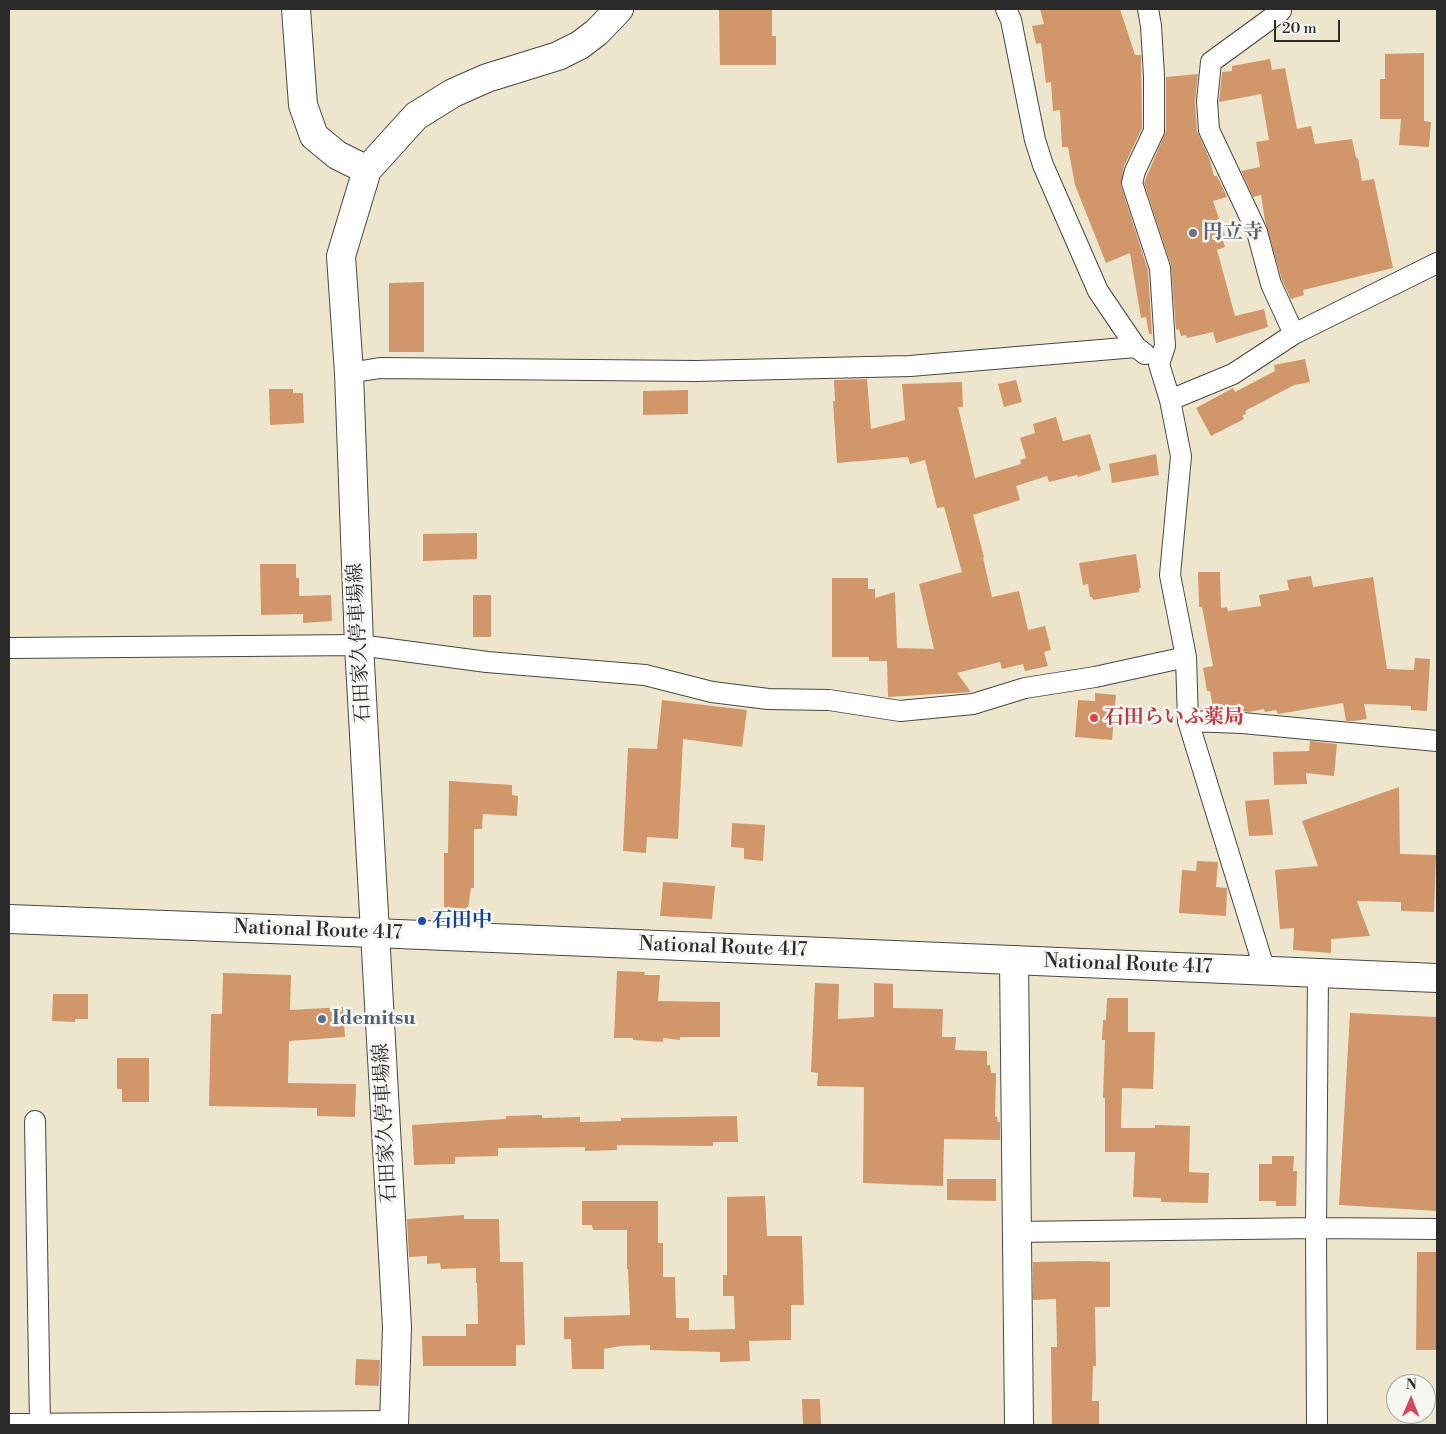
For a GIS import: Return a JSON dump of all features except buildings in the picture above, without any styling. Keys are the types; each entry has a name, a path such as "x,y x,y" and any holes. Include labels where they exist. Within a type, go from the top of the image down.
{"main road":[{"path":"296,9 303,105 314,136 337,155 367,170"},
{"name":"石田家久停車場線","path":"394,1423 397,1327 360,645 349,373 341,256 367,170 416,116 453,93 487,78 558,56 580,45 597,32 618,9"},
{"name":"National Route 417","path":"9,919 1437,978"},
{"path":"1014,960 1019,1425"}],"street":[{"path":"1006,9 1011,20 1035,140 1043,165 1098,291 1136,347 1159,364"},
{"path":"1148,9 1154,76 1154,132 1135,171 1132,183 1160,268 1165,346 1159,364 1170,400 1180,456 1170,576 1186,658 1188,721 1265,971"},
{"path":"1280,9 1281,11 1211,62 1208,101 1209,130 1257,232 1271,284 1294,334"},
{"path":"1170,400 1233,374 1294,334 1437,263"},
{"path":"349,373 380,368 696,371 910,366 1136,347"},
{"path":"9,648 360,645 487,662 645,675 712,692 768,699 829,700 900,711 973,704 1025,688 1095,677 1186,658"},
{"path":"1188,721 1242,723 1437,741"},
{"path":"1317,1425 1318,973"},
{"path":"35,1120 40,1424"},
{"path":"1016,1232 1316,1228 1437,1229"},
{"path":"9,1424 394,1423"}],"place":[{"name":"円立寺","path":"1193,233"},
{"name":"石田らいふ薬局","path":"1094,718"},
{"name":"石田中","path":"422,921"},
{"name":"Idemitsu","path":"322,1019"}]}
